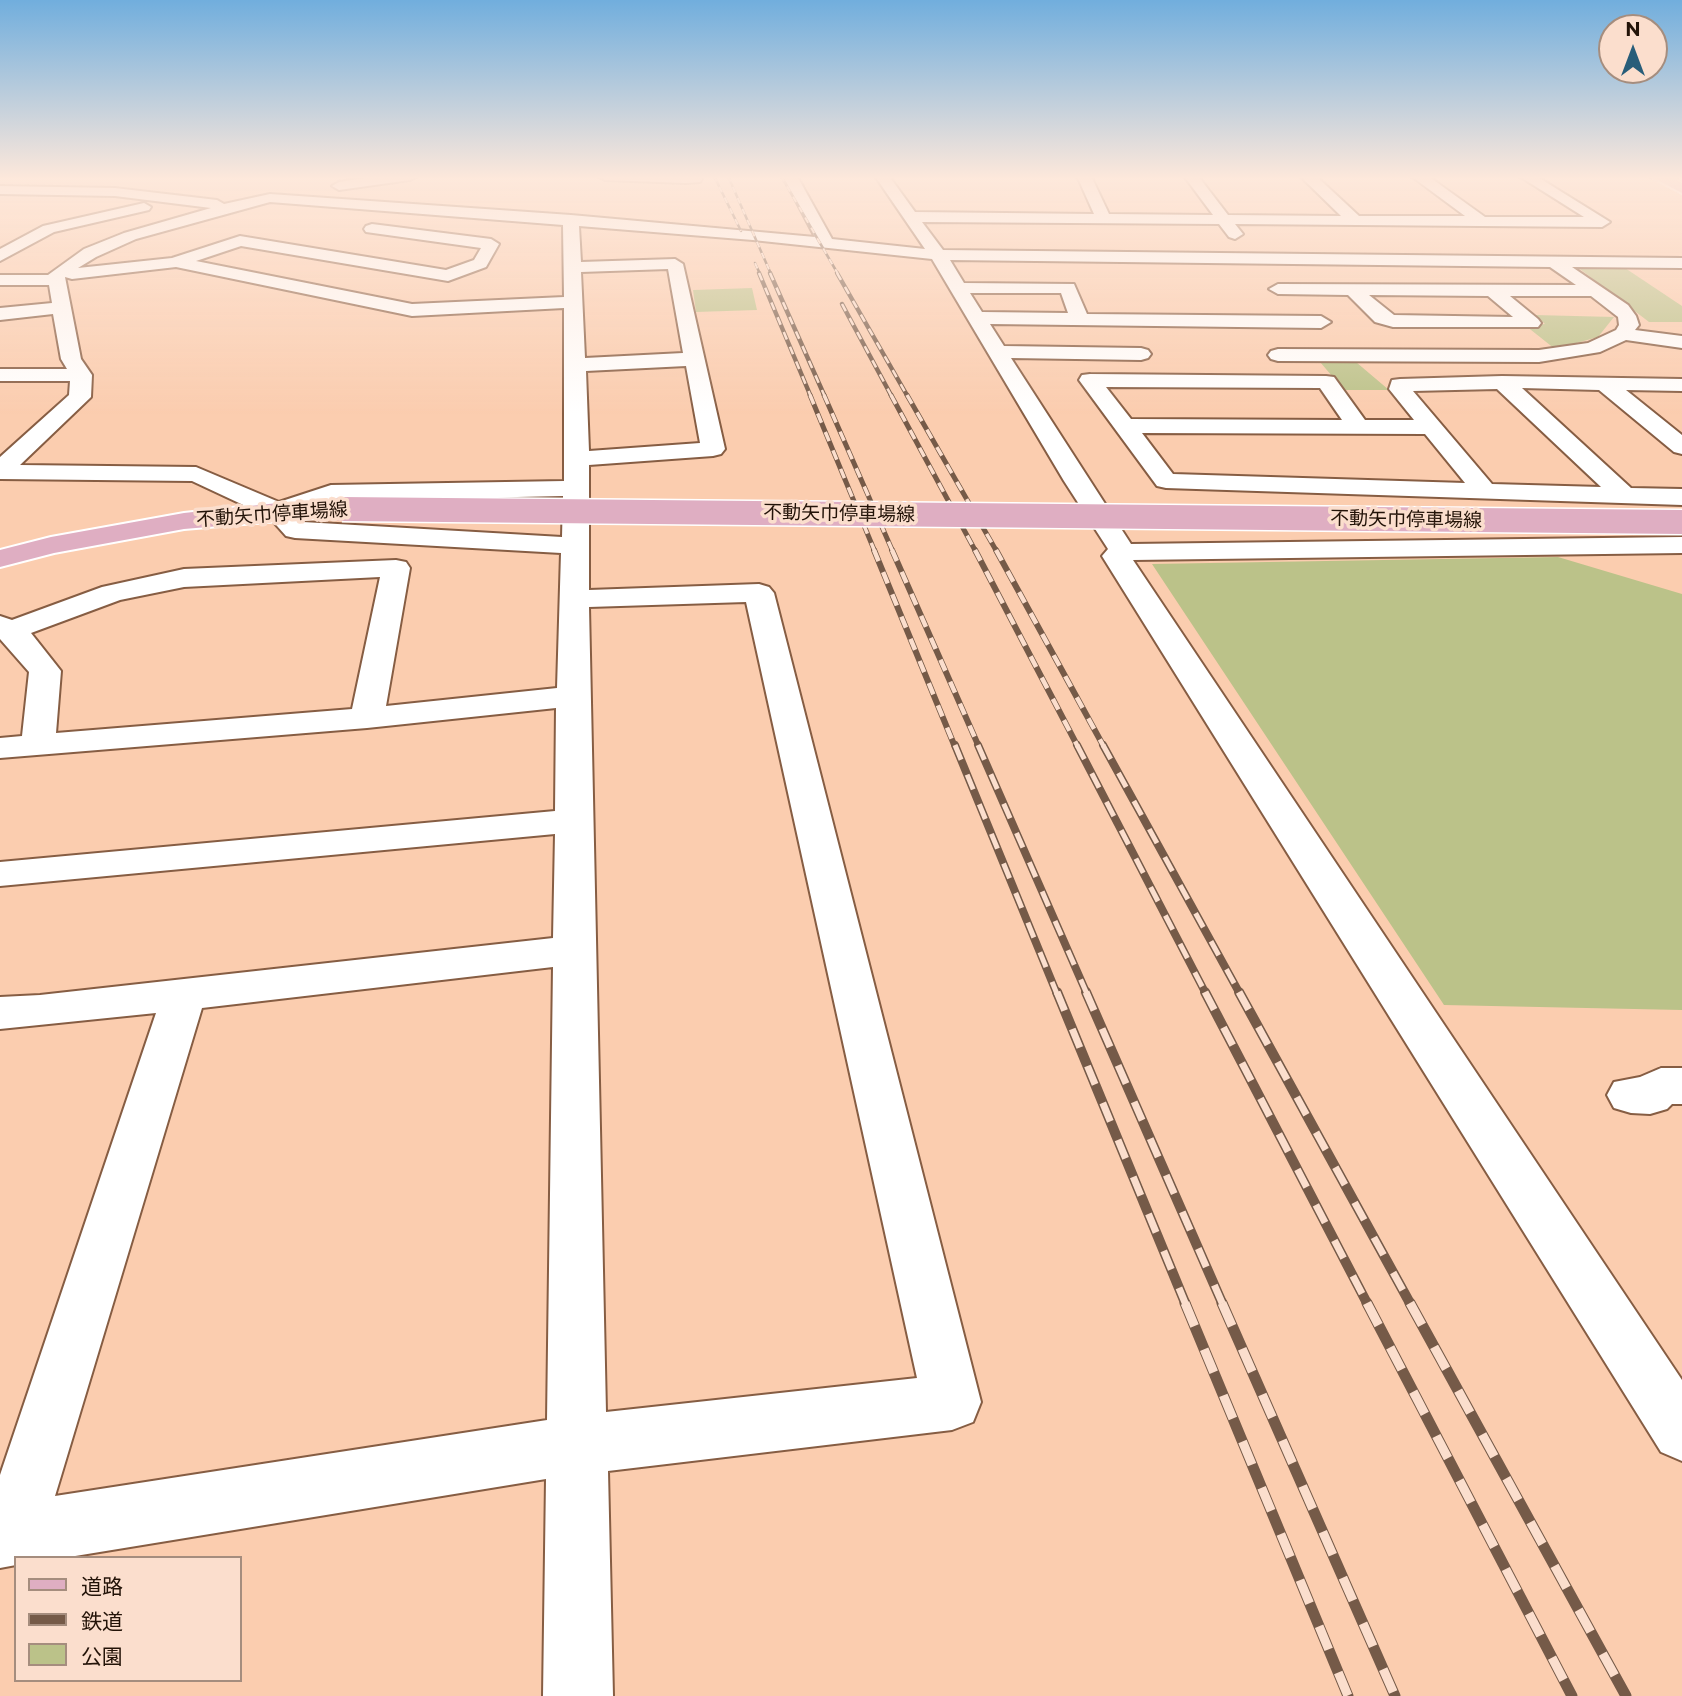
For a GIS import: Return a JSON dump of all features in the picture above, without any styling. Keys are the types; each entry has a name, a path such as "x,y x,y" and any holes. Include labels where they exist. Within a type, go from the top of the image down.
{"main road":[{"name":"不動矢巾停車場線","path":"0,559 51,545 125,530 278,511 342,509 1682,522"}],"street":[{"path":"56,278 87,255"},
{"path":"0,280 56,278 174,263 198,255"},
{"path":"333,255 448,276 480,263 485,255"},
{"path":"573,255 577,458 573,696 578,1696"},
{"path":"938,255 1076,481 1123,552"},
{"path":"950,255 1676,263"},
{"path":"1250,255 1278,289 1300,310 1333,329 1399,388 1484,490"},
{"path":"1660,255 1676,263"},
{"path":"1381,372 1593,348 1623,334 1629,325 1627,316 1597,291 1554,262"},
{"path":"174,263 412,310 575,302"},
{"path":"574,268 675,264 713,449 577,458"},
{"path":"0,471 80,397 81,375 71,359 56,278"},
{"path":"958,288 1068,288 1080,319"},
{"path":"1278,289 1597,291"},
{"path":"1352,289 1382,318 1393,321 1531,323 1492,290"},
{"path":"0,314 62,307"},
{"path":"978,318 1080,319 1333,329"},
{"path":"1623,334 1682,342"},
{"path":"999,352 1161,354"},
{"path":"1255,355 1381,372 1502,382 1682,385"},
{"path":"576,365 695,359"},
{"path":"1359,427 1326,382 1198,372 1090,380 1166,481 1682,497"},
{"path":"0,375 81,375"},
{"path":"1502,382 1624,495"},
{"path":"1606,385 1682,447"},
{"path":"1125,426 1433,427"},
{"path":"13,433 41,433"},
{"path":"0,471 196,474 278,511 295,530 576,546"},
{"path":"278,511 331,493 576,488"},
{"path":"1682,545 1123,552 1116,556 1682,1432"},
{"path":"38,745 45,671 5,628 112,593 184,579 396,568 367,718"},
{"path":"184,995 6,1535 577,1445 952,1402 760,593 575,599"},
{"path":"0,748 367,718 573,696"},
{"path":"0,874 574,821"},
{"path":"0,1013 40,1011 575,950"},
{"path":"1631,1095 1650,1096 1661,1086 1682,1086"}],"green space":[{"path":"1576,266 1622,266 1682,306 1682,322 1649,322"},
{"path":"752,288 757,310 696,312 693,290"},
{"path":"1535,315 1614,317 1598,337 1555,349 1526,326 1545,324"},
{"path":"1320,362 1356,362 1389,390 1344,390"},
{"path":"1558,557 1682,594 1682,1010 1444,1005 1152,564"}],"railway":[{"path":"763,255 771,274"},
{"path":"827,255 838,274"},
{"path":"755,263 760,274"},
{"path":"759,273 811,397"},
{"path":"770,273 825,397"},
{"path":"837,273 908,397"},
{"path":"842,304 892,397"},
{"path":"810,395 875,552"},
{"path":"824,395 893,552"},
{"path":"891,395 976,552"},
{"path":"907,395 997,552"},
{"path":"874,550 955,747"},
{"path":"892,550 979,747"},
{"path":"975,550 1078,747"},
{"path":"996,550 1104,747"},
{"path":"955,745 1057,994"},
{"path":"978,745 1087,994"},
{"path":"1077,745 1206,994"},
{"path":"1103,745 1240,994"},
{"path":"1057,992 1186,1305"},
{"path":"1086,992 1223,1305"},
{"path":"1205,992 1368,1305"},
{"path":"1239,992 1411,1305"},
{"path":"1185,1303 1348,1696"},
{"path":"1222,1303 1395,1696"},
{"path":"1367,1303 1572,1696"},
{"path":"1410,1303 1626,1696"}]}
